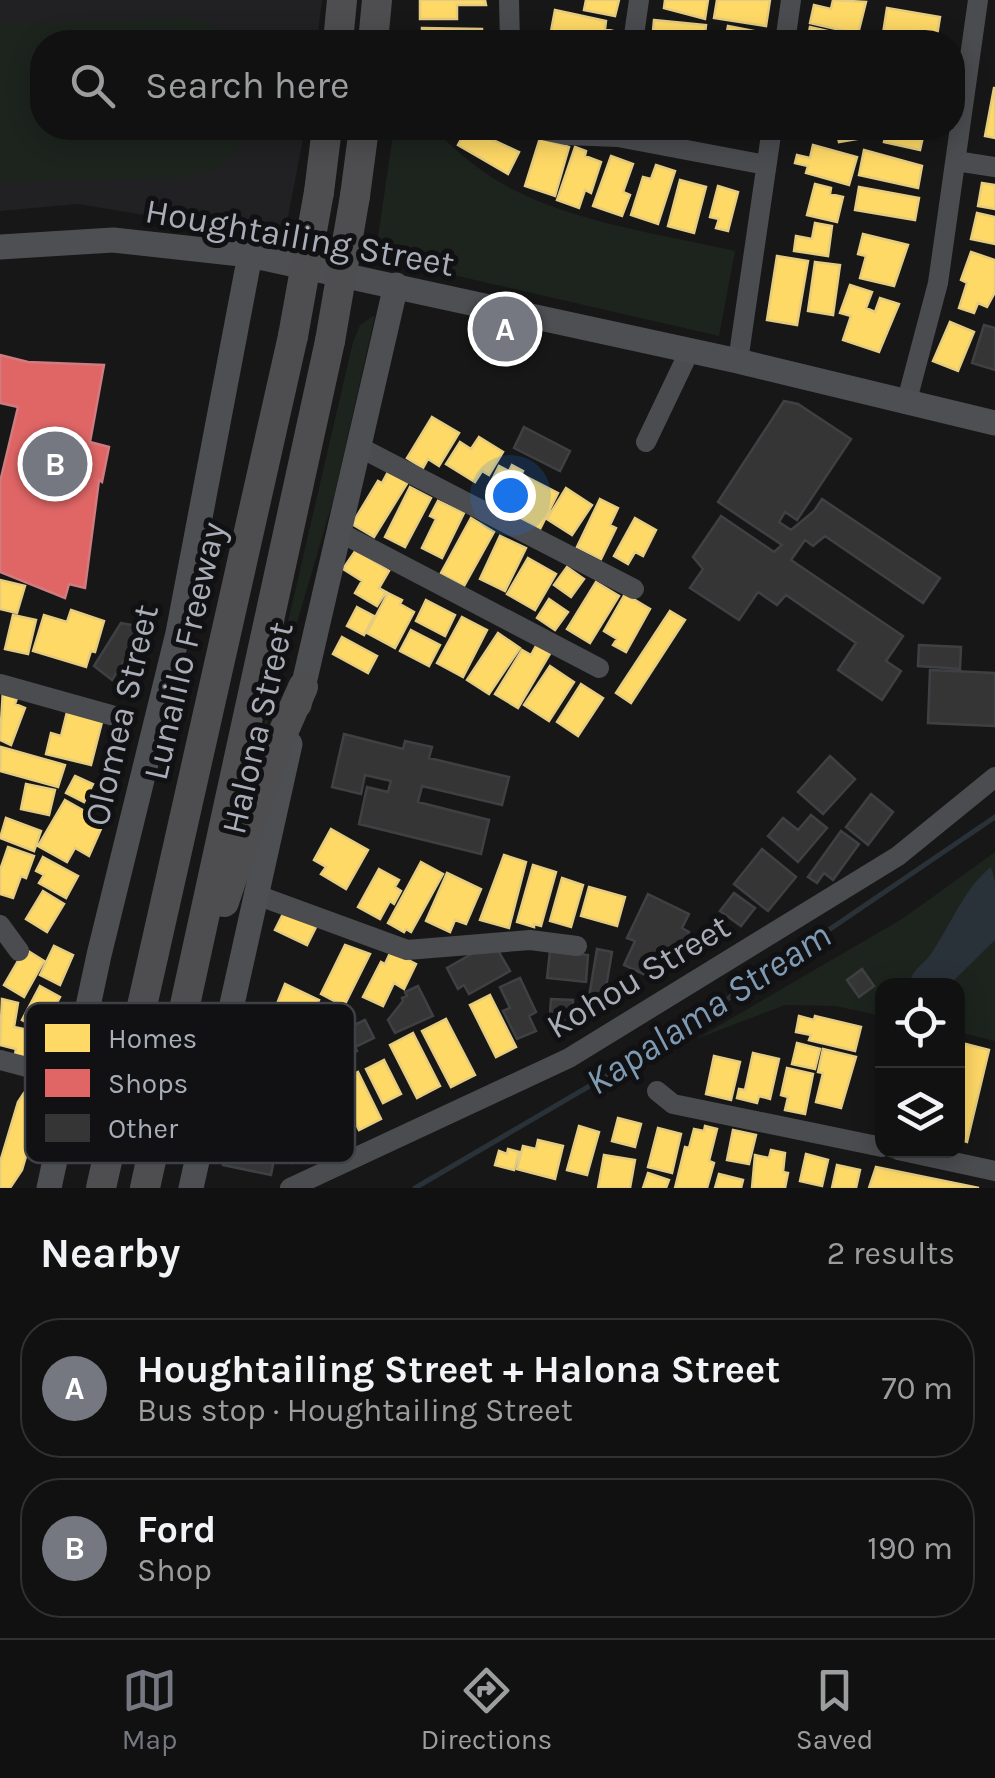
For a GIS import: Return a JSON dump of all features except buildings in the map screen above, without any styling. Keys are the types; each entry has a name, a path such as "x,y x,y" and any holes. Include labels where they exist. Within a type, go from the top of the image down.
{"highway":[{"path":"339,30 342,0"},
{"path":"374,30 377,0"},
{"name":"Lunalilo Freeway","path":"143,1003 294,336 325,140"},
{"path":"184,1003 330,341 362,140"},
{"path":"192,1003 263,785 303,687"},
{"name":"Lunalilo Freeway","path":"101,1188 107,1163"},
{"path":"145,1188 150,1163"}],"main road":[{"name":"Houghtailing Street","path":"0,247 113,240 250,256 738,362 995,424"},
{"name":"Olomea Street","path":"89,1003 178,633 250,256"},
{"name":"Halona Street","path":"231,1003 396,285"},
{"name":"Olomea Street","path":"50,1188 55,1163"},
{"name":"Halona Street","path":"191,1188 196,1163"}],"street":[{"path":"509,0 510,30"},
{"path":"634,30 639,0"},
{"path":"787,30 792,0"},
{"path":"965,95 978,0"},
{"path":"655,140 766,165"},
{"path":"738,362 770,140"},
{"path":"906,404 938,283 959,140"},
{"path":"956,161 995,167"},
{"path":"646,442 689,352"},
{"path":"361,448 634,589"},
{"path":"341,533 599,668"},
{"path":"0,684 125,719"},
{"name":"Kohou Street","path":"355,1158 569,1058 898,856 995,778"},
{"path":"254,894 407,950 530,940 576,946"},
{"path":"0,926 19,950"},
{"path":"0,1060 25,1067"},
{"path":"657,1090 672,1104 875,1146"},
{"path":"935,1158 995,1171"},
{"name":"Kohou Street","path":"290,1188 344,1163"}],"shaded area":[{"path":"0,0 322,0 318,30 30,30 30,140 303,140 284,238 78,204 0,211"},
{"path":"194,18 221,30 30,30 30,140 243,140 217,169 184,178 0,182 0,24"},
{"path":"392,140 446,140 490,176 538,201 622,227 735,251 719,336 375,257"},
{"path":"375,315 334,497 253,772 353,342 360,325"},
{"path":"995,852 995,1041 965,1034 965,978 875,978 875,1015 835,1006 785,1005 696,1039 902,919"},
{"path":"991,867 995,882 995,940 956,978 912,978 931,954"}],"waterway":[{"name":"Kapalama Stream","path":"415,1188 658,1046 995,817"}],"place":[{"name":"Houghtailing Street + Halona Street","path":"505,329"},
{"name":"Ford","path":"55,464"}]}
